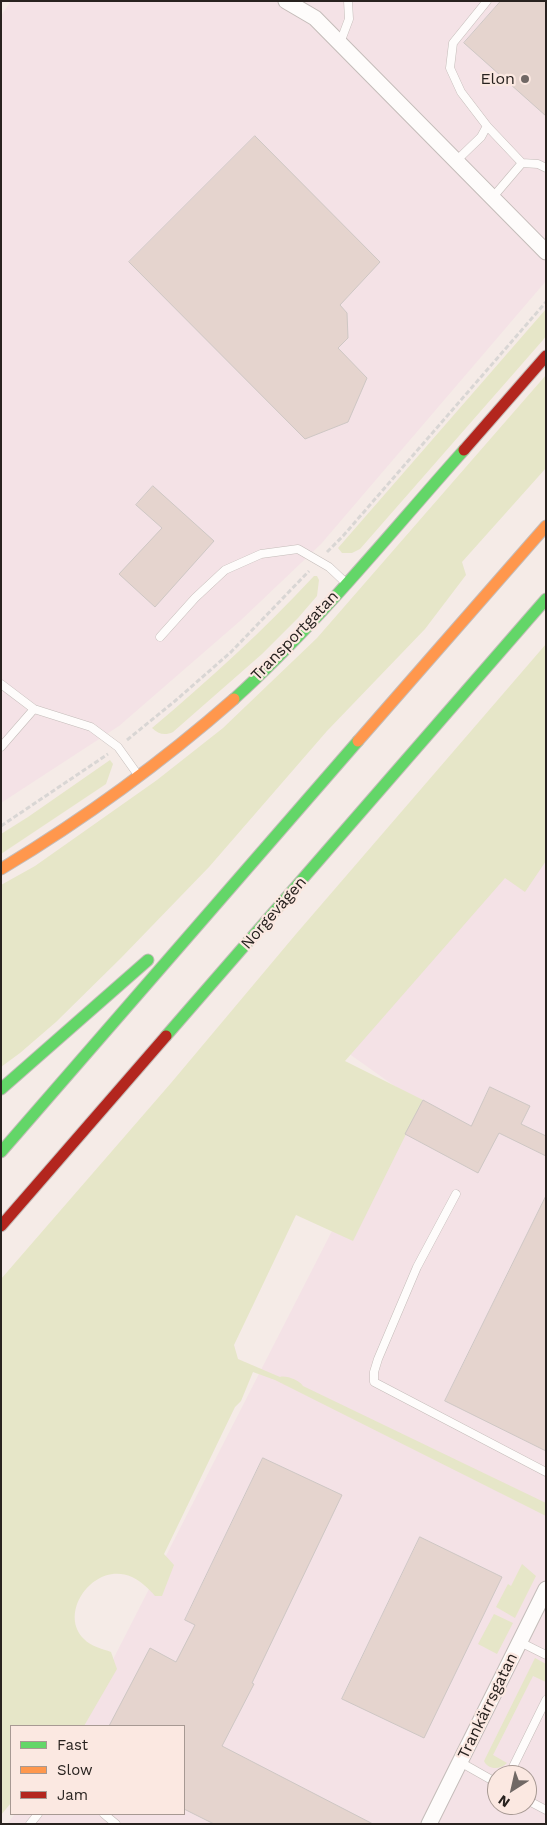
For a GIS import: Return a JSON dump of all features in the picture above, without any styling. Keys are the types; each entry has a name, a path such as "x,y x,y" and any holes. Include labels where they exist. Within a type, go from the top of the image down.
{"main road":[{"name":"Transportgatan","path":"1,869 54,836 140,776 241,692 312,621 546,356"},
{"path":"1,1152 546,526"},
{"name":"Norgevägen","path":"1,1226 546,599"},
{"path":"1,1089 223,895"}],"street":[{"path":"286,1 315,18 546,252"},
{"name":"Trankärrsgatan","path":"429,1824 546,1589"}],"lane":[{"path":"340,43 349,19 348,1"},
{"path":"487,1 453,42 450,68 460,92 487,126 522,163 538,164 546,168"},
{"path":"456,161 481,137 487,126"},
{"path":"493,197 522,163"},
{"path":"160,637 195,598 225,570 262,554 298,549 329,567 346,583"},
{"path":"1,684 34,709 91,726 118,747 140,776"},
{"path":"1,747 34,709"},
{"path":"456,1194 417,1266 378,1359 374,1372 374,1382 546,1472"},
{"path":"520,1642 546,1655"},
{"path":"514,1765 546,1700"},
{"path":"460,1762 487,1777"},
{"path":"105,1815 116,1824"}],"path":[{"path":"1,826 95,765 175,701 231,652 342,536 546,302"}],"shaded area":[{"path":"11,1 546,1 546,281 321,544 240,621 119,726 1,803 1,16"},
{"path":"546,828 546,1824 7,1824 14,1815 185,1815 185,1725 80,1725 403,1092 348,1053"}],"green space":[{"path":"546,309 546,336 543,340 360,549 352,553 342,553 338,548"},
{"path":"546,375 546,468 462,562 466,575 425,629 327,731 209,867 121,958 56,1022 1,1067 1,885 35,866 157,780 223,728 317,638"},
{"path":"314,576 317,576 319,580 317,596 262,654 173,732 162,734 152,728 236,654"},
{"path":"546,644 546,861 525,892 505,878 345,1061 423,1100 353,1241 296,1215 234,1345 238,1359 280,1377 289,1377 296,1380 303,1386 546,1503 546,1516 275,1380 253,1372 241,1401 235,1407 164,1554 174,1565 162,1596 155,1596 145,1585 132,1577 118,1574 105,1576 93,1582 84,1592 78,1603 75,1616 77,1628 84,1639 90,1644 111,1652 117,1669 85,1725 10,1725 10,1804 1,1815 1,1279 171,1083 296,934"},
{"path":"110,760 113,764 106,784 1,854 1,834"},
{"path":"522,1564 536,1576 515,1618 496,1607 508,1584 511,1586"},
{"path":"494,1614 513,1623 497,1654 478,1644"},
{"path":"535,1658 546,1664 546,1682 533,1676 493,1755 507,1763 504,1765 487,1765 484,1761"}],"building":[{"name":"Elon","path":"501,1 546,1 546,116 464,43"},
{"path":"255,136 380,262 340,305 347,313 348,338 338,348 367,378 348,422 305,439 129,262"},
{"path":"153,486 214,541 155,607 119,574 162,528 136,505"},
{"path":"490,1087 530,1106 521,1124 546,1136 546,1156 499,1133 478,1173 405,1134 423,1100 471,1126"},
{"path":"546,1196 546,1451 445,1401"},
{"path":"263,1458 342,1495 252,1683 254,1684 222,1746 373,1824 214,1824 185,1810 185,1725 110,1725 150,1648 176,1662 195,1625 185,1620"},
{"path":"420,1537 502,1577 424,1738 342,1699"}],"traffic: fast":[{"path":"234,699 324,609 464,450"},
{"path":"166,1036 546,599"},
{"path":"1,1152 358,741"},
{"path":"1,1089 148,960"}],"traffic: slow":[{"path":"358,741 546,526"},
{"path":"1,869 92,810 150,768 234,699"}],"traffic: jam":[{"path":"464,450 546,356"},
{"path":"1,1226 166,1036"}],"place":[{"name":"Elon","path":"525,79"}]}
